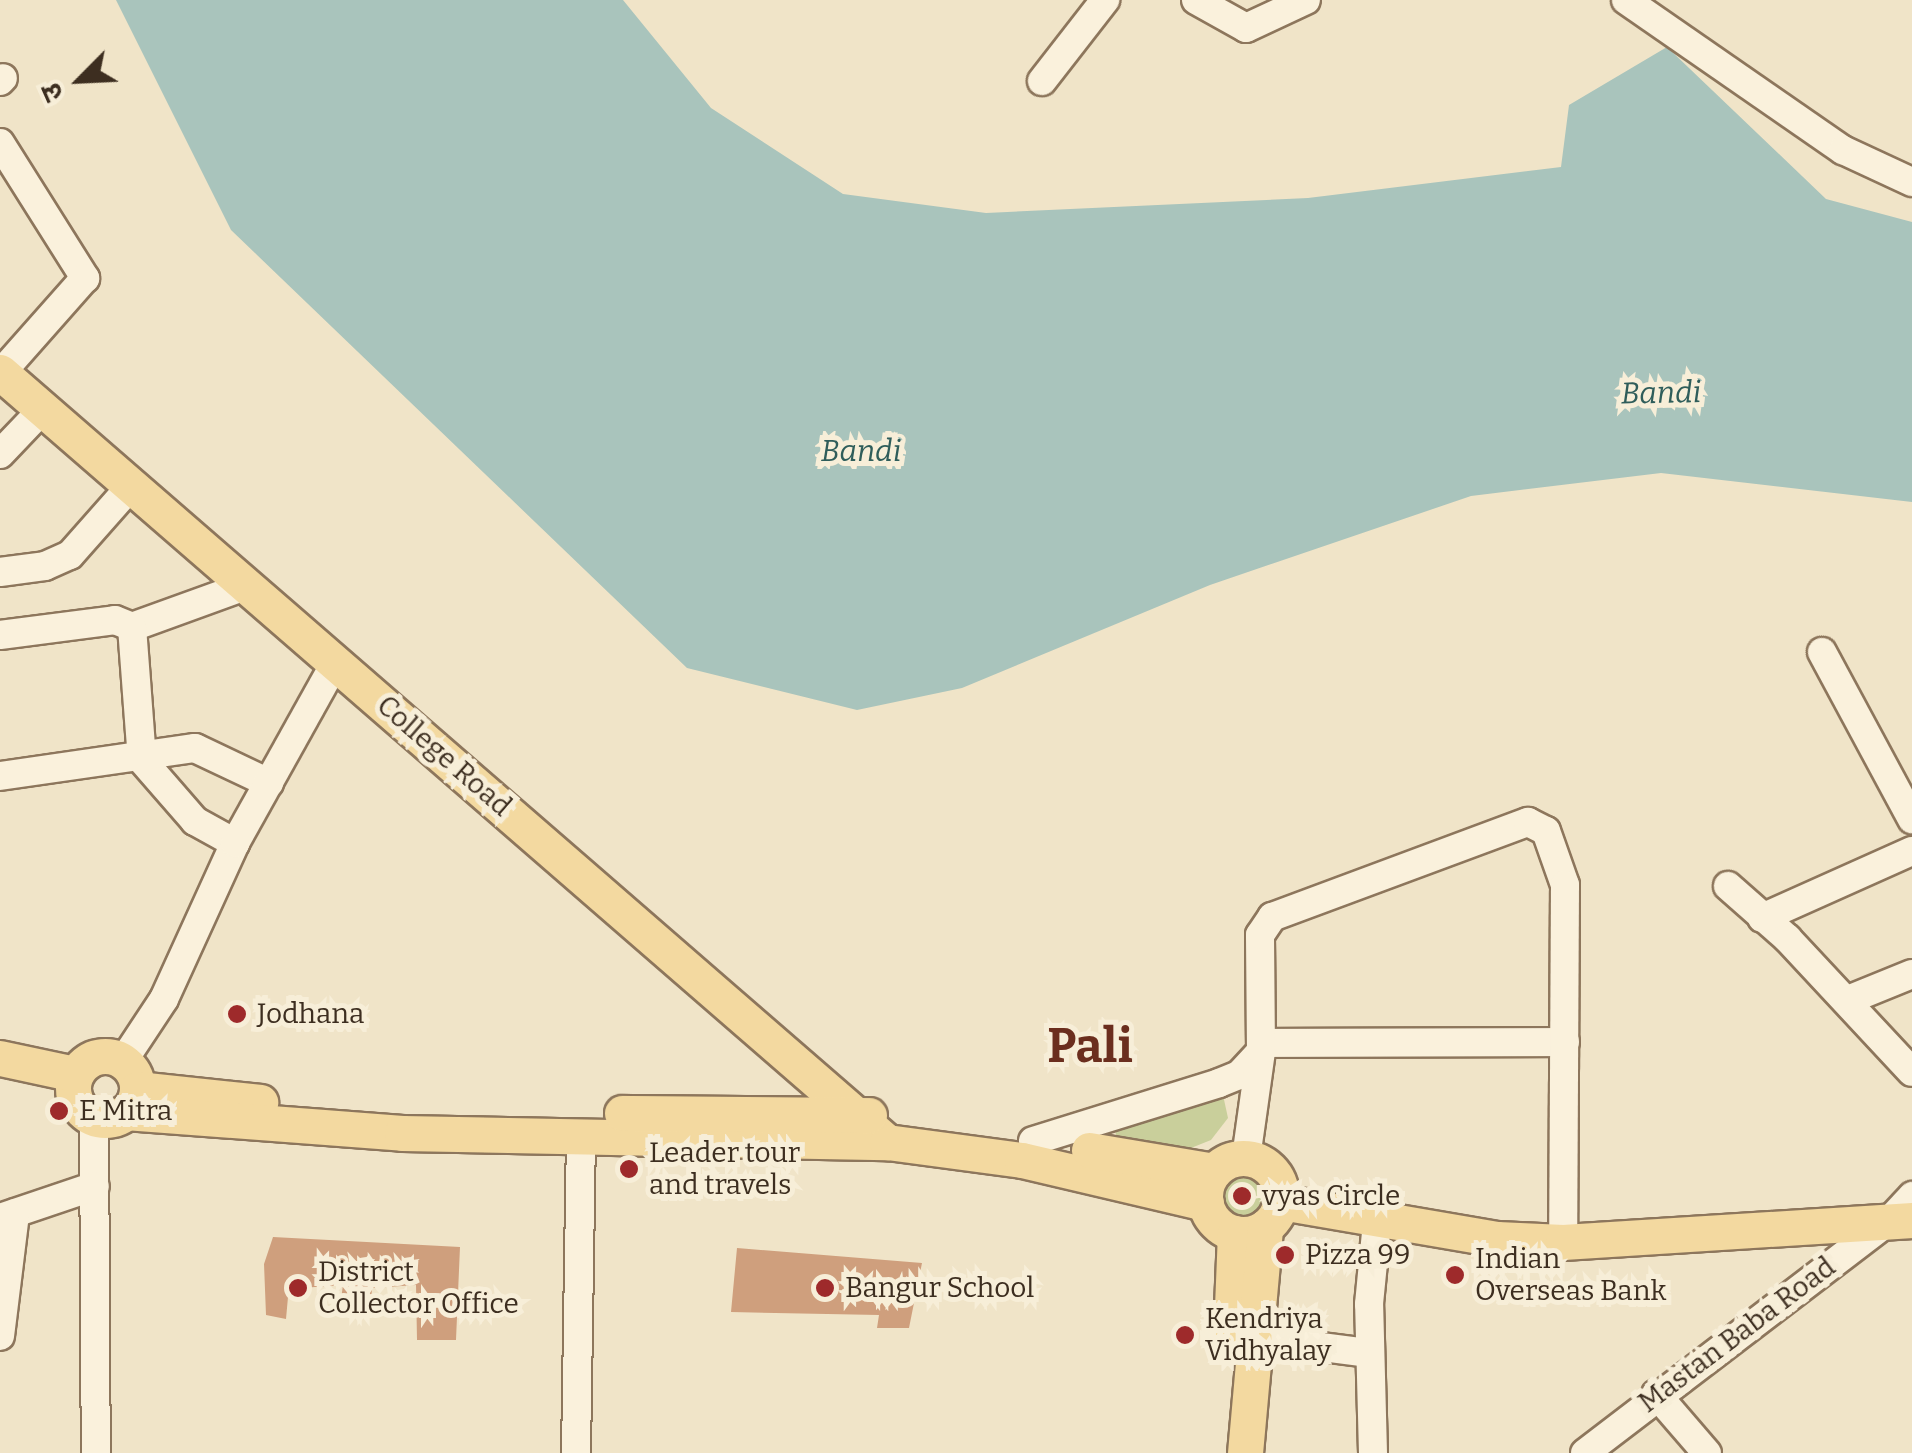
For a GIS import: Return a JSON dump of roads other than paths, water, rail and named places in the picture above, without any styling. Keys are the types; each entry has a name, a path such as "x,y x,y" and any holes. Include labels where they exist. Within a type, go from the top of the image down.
{"main road":[{"name":"College Road","path":"1,373 861,1114 887,1142"},
{"path":"0,1058 105,1092 306,1128 887,1142 1022,1160 1222,1177 1273,1172 1260,1221 1223,1453"},
{"path":"0,1080 105,1092 404,1110 861,1114 1222,1177"},
{"path":"1222,1177 1216,1222 1377,1222 1563,1242 1905,1212"},
{"path":"1241,1336 1245,1453"}],"street":[{"path":"1042,81 1105,0"},
{"path":"1196,0 1246,28 1306,0"},
{"path":"1626,0 1843,150 1912,182"},
{"path":"0,143 85,278 1,373"},
{"path":"0,454 43,410"},
{"path":"0,572 45,566 70,555 132,485"},
{"path":"0,635 115,620 132,627 248,584"},
{"path":"132,627 142,760 195,821 236,843"},
{"path":"1822,652 1912,819"},
{"path":"96,1453 95,1186 105,1092 164,999 236,843 336,663"},
{"path":"0,776 142,760 164,750 211,751 269,783"},
{"path":"1222,1177 1261,1047 1260,935 1272,917 1528,822 1546,830 1566,885 1563,1242"},
{"path":"1762,918 1912,852"},
{"path":"1728,886 1848,1000 1912,1072"},
{"path":"1848,1000 1912,974"},
{"path":"1261,1047 1565,1042"},
{"path":"1033,1141 1218,1084 1239,1075 1261,1047"},
{"path":"576,1453 580,1136"},
{"path":"0,1336 7,1215 95,1186"},
{"name":"Mastan Baba Road","path":"1585,1453 1656,1394 1905,1212"},
{"path":"1373,1453 1369,1353 1377,1222"},
{"path":"1241,1336 1369,1353"},
{"path":"1656,1394 1707,1453"}],"water":[{"name":"Bandi","path":"116,0 623,0 711,108 843,194 986,213 1308,198 1561,167 1569,105 1667,47 1826,199 1912,222 1912,502 1661,473 1471,496 1210,585 962,688 857,710 687,668 231,230"}],"place":[{"name":"Jodhana","path":"237,1014"},
{"name":"E Mitra","path":"59,1111"},
{"name":"Leader tour and travels","path":"629,1169"},
{"name":"vyas Circle","path":"1242,1196"},
{"name":"Pizza 99","path":"1285,1255"},
{"name":"Indian Overseas Bank","path":"1455,1275"},
{"name":"District Collector Office","path":"298,1288"},
{"name":"Bangur School","path":"825,1288"},
{"name":"Kendriya Vidhyalay","path":"1185,1335"}],"district":[{"name":"Pali","path":"1090,1047"}]}
